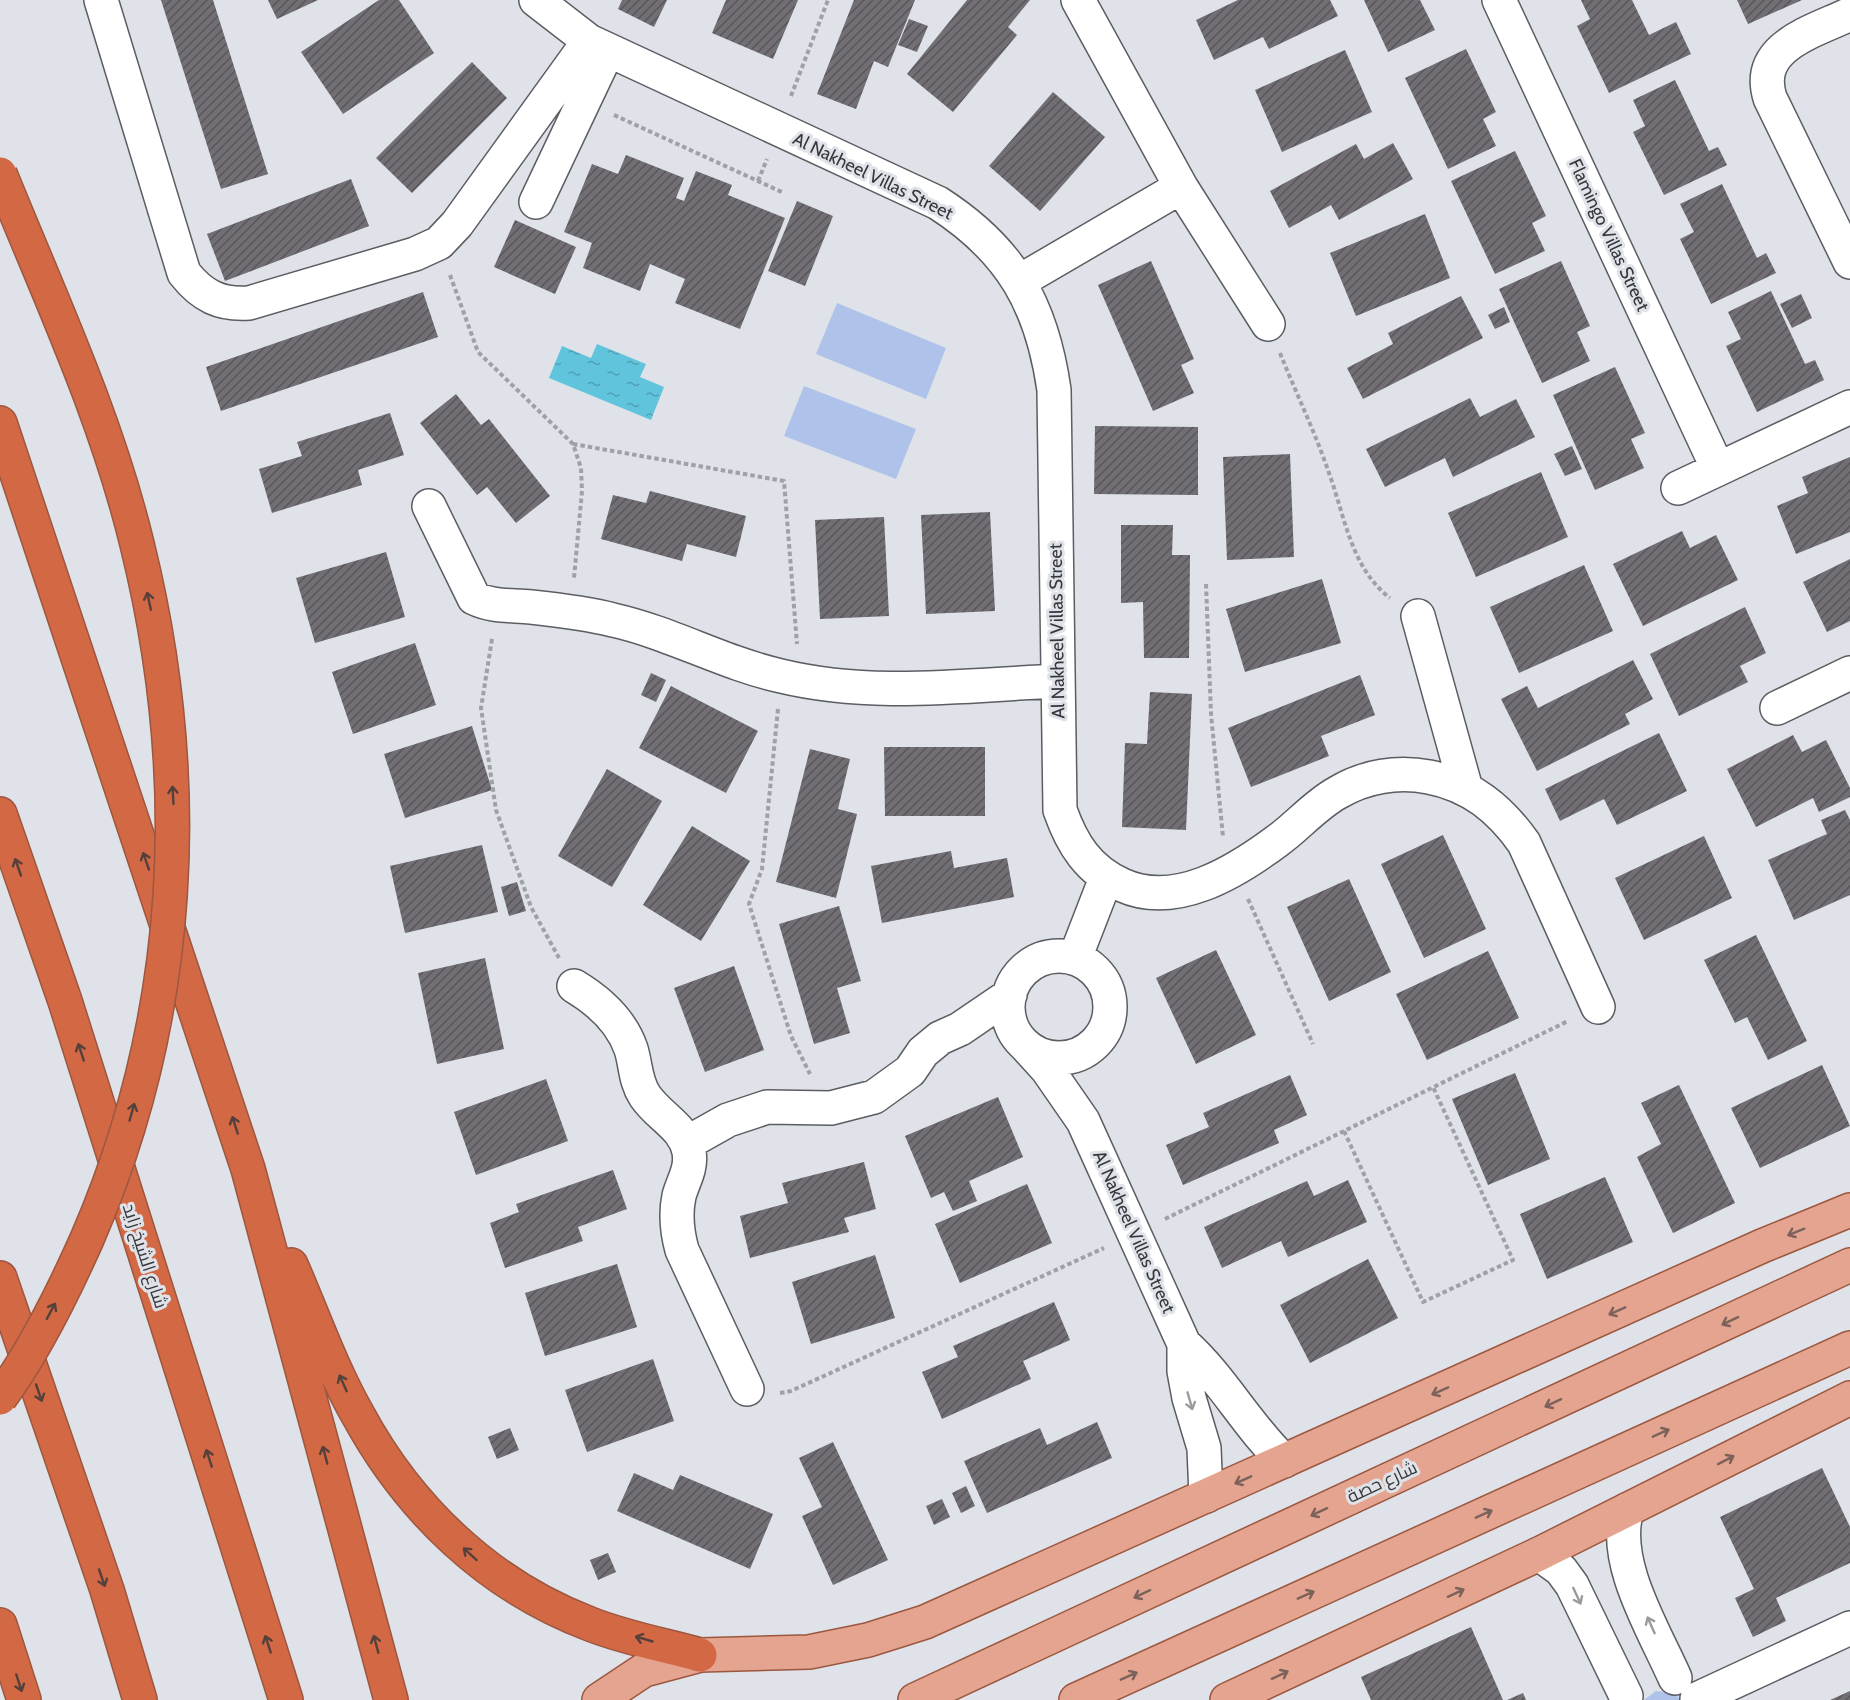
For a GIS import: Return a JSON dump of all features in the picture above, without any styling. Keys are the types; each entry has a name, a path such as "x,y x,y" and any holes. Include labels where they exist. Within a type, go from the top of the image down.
{"highway":[{"path":"0,174 96,412 137,542 163,675 174,811 172,878 158,1002 142,1079 123,1144 100,1208 73,1270 41,1330 0,1398"},
{"path":"0,423 248,1169 391,1700"},
{"name":"شارع الشيخ زايد","path":"0,814 65,1001 286,1700"},
{"path":"248,1169 357,1414 390,1469 431,1519 479,1562 532,1598 591,1625 700,1655"},
{"path":"0,1278 106,1590 140,1700"},
{"path":"0,1625 24,1700"}],"main road":[{"path":"599,1700 644,1670 700,1655 809,1652 877,1637 925,1622 1762,1246 1850,1210"},
{"name":"شارع حصة","path":"913,1699 1850,1265"},
{"path":"1076,1700 1850,1348"},
{"path":"1227,1700 1539,1554 1850,1398"}],"street":[{"path":"101,0 184,273 196,288 212,298 230,304 249,303 416,254 439,243 457,224 598,46"},
{"name":"Al Nakheel Villas Street","path":"536,0 598,46 938,203 984,237 1020,281 1037,315 1048,352 1054,390 1060,810 1070,837 1085,860 1106,878 1132,889 1160,893 1188,890 1234,869 1277,841 1323,802 1362,781 1389,775 1416,774 1442,779 1467,789 1502,815 1524,843 1598,1006"},
{"path":"1078,0 1181,188 1268,324"},
{"name":"Flamingo Villas Street","path":"1499,0 1718,469"},
{"path":"1850,14 1777,52 1766,74 1770,98 1850,262"},
{"path":"536,202 584,101 598,46"},
{"path":"1020,281 1181,188"},
{"path":"1678,488 1850,407"},
{"path":"429,506 474,598 487,604 571,612 652,630 738,664 790,679 854,688 891,689 1058,681"},
{"path":"1418,616 1467,789"},
{"path":"1777,708 1850,673"},
{"path":"1075,958 1106,878"},
{"path":"960,1029 1021,1041 1049,1058 1075,1056 1097,1041 1106,1029 1110,1000 1099,974 1088,964 1075,958 1058,956 1042,959 1027,967 1016,979 1010,995 1008,1011 1021,1041"},
{"path":"574,986 598,1001 618,1023 631,1049 634,1073 642,1091 652,1106 682,1133 687,1143 690,1166 679,1195 677,1232 682,1250 747,1389"},
{"path":"687,1143 728,1120 767,1107 831,1108 853,1104 893,1085 910,1071 923,1052 940,1038 960,1029 975,1016 1010,995"},
{"name":"Al Nakheel Villas Street","path":"1021,1041 1047,1069 1083,1121 1184,1344 1210,1368 1251,1425 1284,1461"},
{"path":"1083,1121 1083,1094 1097,1041"},
{"name":"Al Nakheel Villas Street","path":"1184,1344 1184,1371 1189,1398 1204,1448 1206,1496"},
{"path":"1627,1510 1622,1534 1629,1570 1690,1692"},
{"path":"1539,1554 1561,1570 1572,1585 1625,1698 1633,1687 1653,1677 1690,1692 1850,1628"}],"path":[{"path":"758,181 828,0"},
{"path":"584,101 784,193"},
{"path":"439,243 478,352 573,444 581,468 582,491 571,612"},
{"path":"1268,324 1329,473 1361,568 1374,586 1418,616"},
{"path":"573,444 784,481 790,679 762,869 748,904 791,1036 801,1059 831,1108"},
{"path":"1206,584 1211,714 1222,834 1234,869 1313,1044"},
{"path":"498,605 481,708 496,810 531,907 574,986"},
{"path":"747,1389 769,1394 791,1391 1135,1234 1598,1006"},
{"path":"1344,1131 1423,1302 1513,1260 1433,1088"}],"shaded area":[{"path":"837,303 946,348 926,399 816,354"},
{"path":"804,386 916,429 896,479 784,436"},
{"path":"1656,1691 1674,1693 1681,1700 1644,1700"}],"water":[{"path":"597,344 646,364 640,377 664,387 651,420 549,378 562,346 591,358"}],"building":[{"path":"161,0 213,0 268,174 221,189"},
{"path":"268,0 318,0 277,19"},
{"path":"379,0 399,0 434,53 343,114 301,52"},
{"path":"622,0 667,0 654,27 618,9"},
{"path":"726,0 798,0 773,59 712,33"},
{"path":"854,0 915,0 888,67 874,61 856,109 817,94"},
{"path":"967,0 1030,0 1008,27 1017,35 953,112 907,74"},
{"path":"1238,0 1330,0 1338,16 1269,49 1263,37 1214,60 1196,20"},
{"path":"1364,0 1420,0 1435,30 1388,52"},
{"path":"1581,0 1632,0 1649,35 1676,22 1691,54 1609,93 1577,26 1590,19"},
{"path":"1737,0 1802,0 1748,24"},
{"path":"909,19 928,26 917,52 898,45"},
{"path":"1466,49 1496,112 1483,119 1496,146 1448,169 1405,78"},
{"path":"1345,50 1372,112 1282,152 1255,90"},
{"path":"472,62 507,98 412,193 376,158"},
{"path":"1675,80 1709,151 1718,147 1727,165 1664,195 1633,132 1645,126 1633,100"},
{"path":"1053,92 1105,137 1040,211 989,166"},
{"path":"1393,143 1413,179 1339,220 1331,205 1289,228 1270,191 1356,144 1364,159"},
{"path":"1515,151 1546,216 1532,223 1545,251 1495,274 1451,181"},
{"path":"626,155 684,178 676,198 684,201 696,171 732,185 728,195 785,218 740,329 675,303 685,279 650,264 640,291 583,268 592,243 564,232 592,164 618,174"},
{"path":"351,179 369,226 225,281 207,234"},
{"path":"1722,184 1757,258 1766,253 1776,273 1711,304 1680,239 1694,232 1680,204"},
{"path":"797,201 833,216 805,286 768,271"},
{"path":"1425,214 1450,278 1356,316 1330,253"},
{"path":"515,220 576,247 555,294 494,267"},
{"path":"1151,261 1194,359 1181,365 1194,393 1153,411 1098,285"},
{"path":"1561,261 1590,326 1577,332 1590,361 1542,383 1499,289"},
{"path":"1771,291 1805,364 1815,360 1824,380 1757,412 1726,346 1741,339 1728,312"},
{"path":"423,292 438,337 221,411 206,367"},
{"path":"1801,294 1812,318 1792,328 1780,304"},
{"path":"1461,296 1483,338 1363,399 1347,368 1393,344 1388,333"},
{"path":"1504,307 1510,322 1495,329 1488,315"},
{"path":"1615,367 1645,433 1631,439 1644,468 1595,490 1553,395"},
{"path":"456,394 481,425 489,419 550,496 516,523 487,487 477,495 420,423"},
{"path":"1470,398 1480,417 1516,399 1535,437 1453,477 1445,458 1385,487 1366,449"},
{"path":"390,413 404,455 358,470 362,485 272,513 259,469 302,456 297,442"},
{"path":"1095,426 1198,427 1198,495 1094,494"},
{"path":"1572,446 1582,469 1565,476 1554,454"},
{"path":"1290,454 1294,557 1227,560 1223,457"},
{"path":"1850,457 1850,532 1796,554 1777,506 1808,493 1802,477"},
{"path":"1541,472 1568,537 1476,577 1448,513"},
{"path":"650,491 746,516 736,557 687,544 682,561 601,539 613,495 646,503"},
{"path":"990,512 995,611 926,614 921,515"},
{"path":"884,517 889,616 820,619 815,520"},
{"path":"1121,525 1173,525 1172,555 1190,555 1189,658 1144,658 1143,602 1121,603"},
{"path":"1682,531 1690,548 1716,535 1738,580 1643,626 1613,564"},
{"path":"386,552 405,617 315,643 296,578"},
{"path":"1850,559 1850,621 1827,632 1803,582"},
{"path":"1584,565 1613,631 1519,673 1490,607"},
{"path":"1322,579 1341,643 1245,672 1226,609"},
{"path":"1745,607 1766,653 1740,666 1748,682 1679,716 1650,654"},
{"path":"415,643 436,705 353,734 332,672"},
{"path":"1633,660 1653,699 1625,714 1630,724 1537,771 1501,699 1527,686 1538,708"},
{"path":"651,673 666,680 656,702 641,695"},
{"path":"1360,675 1375,715 1321,736 1329,756 1251,787 1228,728"},
{"path":"671,686 758,731 726,793 639,748"},
{"path":"1150,692 1192,694 1186,830 1122,827 1125,743 1147,744"},
{"path":"472,726 492,790 405,818 384,754"},
{"path":"1659,733 1687,791 1617,825 1604,799 1560,821 1545,789"},
{"path":"1793,735 1802,752 1826,740 1850,788 1850,797 1819,812 1813,798 1756,827 1727,769"},
{"path":"884,747 985,747 985,816 885,816"},
{"path":"810,749 850,759 838,809 857,814 836,898 776,882"},
{"path":"607,769 662,801 612,887 558,856"},
{"path":"1845,810 1850,820 1850,895 1794,920 1768,860 1827,834 1821,820"},
{"path":"692,826 750,861 701,941 643,905"},
{"path":"1443,835 1486,929 1424,958 1381,864"},
{"path":"1704,836 1732,898 1644,940 1615,878"},
{"path":"482,845 498,912 405,933 390,866"},
{"path":"951,851 954,868 1007,858 1014,897 882,923 871,866"},
{"path":"1349,879 1391,972 1329,1001 1287,907"},
{"path":"517,882 526,911 509,916 501,887"},
{"path":"839,906 861,981 837,988 850,1033 814,1044 779,924"},
{"path":"1756,935 1807,1041 1768,1060 1747,1017 1735,1023 1704,960"},
{"path":"1216,950 1256,1035 1196,1064 1156,978"},
{"path":"1488,951 1519,1018 1427,1060 1396,994"},
{"path":"485,958 504,1049 437,1064 418,973"},
{"path":"734,966 764,1050 705,1072 674,988"},
{"path":"1822,1065 1850,1126 1760,1168 1731,1108"},
{"path":"1515,1073 1550,1159 1488,1185 1452,1099"},
{"path":"1290,1075 1307,1115 1274,1130 1279,1143 1183,1185 1166,1145 1209,1127 1203,1113"},
{"path":"546,1079 568,1141 476,1175 454,1112"},
{"path":"1679,1085 1735,1203 1673,1233 1637,1157 1661,1144 1641,1103"},
{"path":"998,1097 1023,1157 969,1181 977,1201 953,1211 944,1192 931,1198 905,1136"},
{"path":"864,1162 876,1209 844,1218 849,1232 750,1258 740,1216 788,1203 782,1183"},
{"path":"613,1170 627,1209 578,1227 583,1241 505,1268 490,1223 519,1212 516,1204"},
{"path":"1605,1177 1633,1242 1547,1279 1520,1214"},
{"path":"1348,1180 1367,1222 1288,1257 1281,1241 1222,1268 1204,1227 1307,1181 1314,1196"},
{"path":"1027,1184 1052,1243 960,1283 935,1224"},
{"path":"875,1255 895,1318 811,1344 792,1282"},
{"path":"1368,1259 1398,1318 1310,1363 1280,1305"},
{"path":"617,1264 637,1327 545,1356 525,1293"},
{"path":"1054,1302 1070,1340 1023,1361 1031,1379 942,1419 922,1372 958,1357 953,1346"},
{"path":"653,1359 674,1421 587,1452 565,1390"},
{"path":"1097,1422 1112,1458 987,1513 964,1461 1040,1428 1047,1445"},
{"path":"510,1428 519,1450 497,1459 488,1437"},
{"path":"833,1442 888,1560 833,1585 802,1516 822,1507 799,1458"},
{"path":"1822,1468 1850,1527 1850,1563 1776,1598 1786,1621 1753,1637 1735,1598 1754,1589 1720,1517"},
{"path":"634,1473 673,1490 680,1475 773,1514 750,1569 617,1511"},
{"path":"966,1486 975,1506 961,1513 952,1493"},
{"path":"942,1499 950,1517 934,1525 926,1506"},
{"path":"608,1553 616,1572 598,1580 590,1560"},
{"path":"1471,1627 1503,1700 1371,1700 1361,1677"},
{"path":"1850,1691 1850,1700 1830,1700"},
{"path":"1523,1693 1526,1700 1507,1700"}]}
